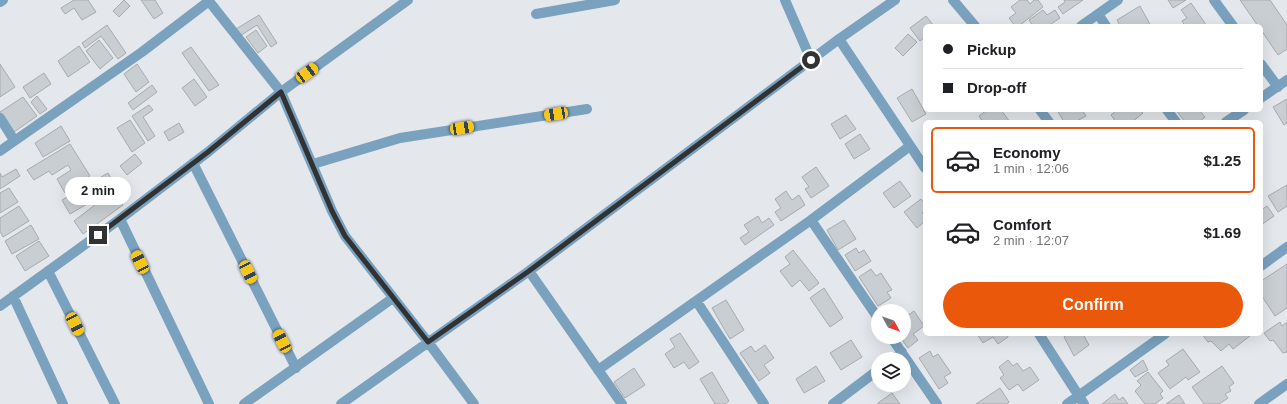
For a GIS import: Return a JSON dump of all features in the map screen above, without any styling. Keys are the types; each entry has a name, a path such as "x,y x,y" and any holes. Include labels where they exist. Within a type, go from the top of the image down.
{"street":[{"path":"0,306 120,219 193,163 281,92 408,0"},
{"path":"536,14 615,0"},
{"path":"785,0 811,60"},
{"path":"341,404 529,271 839,39 895,0"},
{"path":"953,0 973,24"},
{"path":"1084,24 1118,0"},
{"path":"1214,0 1232,24"},
{"path":"0,151 142,52 208,1 281,92 332,211 345,236 428,342 474,404"},
{"path":"1098,14 1105,24"},
{"path":"839,39 923,165"},
{"path":"1263,67 1278,87"},
{"path":"1263,97 1287,80"},
{"path":"313,164 400,138 588,109"},
{"path":"1229,120 1241,112"},
{"path":"0,118 14,140"},
{"path":"598,370 697,302 811,220 910,146"},
{"path":"193,163 296,368"},
{"path":"120,219 209,404"},
{"path":"811,220 871,308"},
{"path":"1263,265 1287,248"},
{"path":"48,271 115,404"},
{"path":"529,271 622,404"},
{"path":"13,296 64,404"},
{"path":"244,404 393,298"},
{"path":"697,302 764,404"},
{"path":"1040,336 1081,400"},
{"path":"1067,404 1081,400 1162,336"},
{"path":"896,344 902,352"},
{"path":"911,365 937,404"},
{"path":"833,404 871,375"},
{"path":"1259,404 1287,384"}],"building":[{"path":"74,0 88,0 96,12 82,20 74,8 65,14 61,8"},
{"path":"124,0 130,6 119,17 113,11"},
{"path":"141,0 155,0 163,13 154,19"},
{"path":"1020,0 1027,0 1030,4 1034,0 1038,0 1043,7 1022,24 1014,24 1009,18 1016,13 1011,7"},
{"path":"1064,0 1083,0 1063,14 1058,7 1065,2"},
{"path":"1168,0 1186,0 1173,8"},
{"path":"1240,0 1270,0 1287,25 1287,49 1278,55 1263,33 1263,24 1257,24"},
{"path":"1191,3 1206,24 1184,24 1182,21 1187,18 1181,10"},
{"path":"1140,6 1150,24 1119,24 1117,20"},
{"path":"1043,10 1047,15 1055,10 1060,18 1051,24 1032,24 1029,20"},
{"path":"259,15 277,43 271,47 257,25 240,36 236,29"},
{"path":"926,16 932,24 923,24 923,39 920,41 910,28"},
{"path":"107,25 126,53 118,59 101,36 85,48 82,43"},
{"path":"256,30 267,46 258,53 246,37"},
{"path":"908,34 917,42 903,56 895,48"},
{"path":"99,40 113,58 100,69 86,51"},
{"path":"79,46 90,62 68,77 58,61"},
{"path":"191,47 219,85 209,91 182,53"},
{"path":"0,64 15,87 0,97"},
{"path":"137,64 149,82 136,92 124,74"},
{"path":"44,73 51,84 30,98 23,87"},
{"path":"194,79 207,97 195,106 182,88"},
{"path":"152,85 157,92 133,110 128,103"},
{"path":"912,89 923,109 923,112 926,114 912,122 897,98"},
{"path":"37,96 47,109 40,114 31,102"},
{"path":"23,97 37,116 14,132 0,112"},
{"path":"1287,99 1287,123 1284,125 1273,107"},
{"path":"149,105 153,110 143,117 155,136 148,141 132,116"},
{"path":"984,112 1002,112 1008,120 982,120 979,116"},
{"path":"1058,112 1083,112 1086,116 1079,120 1063,120"},
{"path":"1115,112 1143,113 1134,120 1115,120 1111,115"},
{"path":"1178,112 1201,112 1205,117 1201,120 1184,120"},
{"path":"846,115 856,129 840,139 831,124"},
{"path":"130,120 145,143 132,152 117,128"},
{"path":"179,123 184,132 169,141 164,132"},
{"path":"61,126 70,141 43,157 35,143"},
{"path":"860,134 870,149 854,159 845,144"},
{"path":"70,144 90,176 65,193 57,179 71,170 68,165 52,175 49,171 34,180 27,170"},
{"path":"135,154 142,163 127,175 120,166"},
{"path":"816,167 829,186 811,198 805,189 809,187 802,177"},
{"path":"16,169 20,176 0,189 0,173 2,177"},
{"path":"108,173 116,187 70,214 62,200"},
{"path":"900,181 911,196 894,208 883,193"},
{"path":"1287,185 1287,206 1278,212 1268,196"},
{"path":"9,188 18,202 0,213 0,193"},
{"path":"113,191 123,205 83,234 74,221"},
{"path":"786,191 792,200 799,195 805,205 781,221 775,212 781,208 775,199"},
{"path":"921,199 923,202 923,223 917,228 904,212"},
{"path":"19,206 29,221 3,237 0,231 0,218"},
{"path":"1267,206 1274,216 1263,224 1263,209"},
{"path":"758,216 762,223 769,218 774,225 745,245 740,238 749,232 744,225"},
{"path":"844,220 856,239 838,250 827,230"},
{"path":"31,225 39,239 12,254 5,241"},
{"path":"39,241 49,256 25,271 16,256"},
{"path":"856,248 859,253 864,250 871,261 855,271 845,255"},
{"path":"793,250 819,283 809,291 800,280 792,287 780,271 790,264 785,257"},
{"path":"1287,264 1287,308 1275,316 1263,298 1263,280"},
{"path":"871,269 876,276 881,273 892,290 887,292 891,298 881,304 877,304 859,277"},
{"path":"824,288 843,318 830,327 810,298"},
{"path":"726,300 744,330 730,339 712,308"},
{"path":"914,311 923,327 913,334 918,340 908,348 905,344 911,344 911,313"},
{"path":"1280,322 1282,326 1287,322 1287,352 1283,353 1273,340 1270,341 1264,333"},
{"path":"680,333 699,362 689,369 684,362 674,368 665,354 675,347 670,339"},
{"path":"978,336 1008,337 998,344 993,337 983,343"},
{"path":"1084,336 1089,345 1074,356 1064,337"},
{"path":"1204,336 1250,336 1233,349 1229,344 1221,351 1211,341 1208,342"},
{"path":"851,340 862,357 841,370 830,353"},
{"path":"765,345 774,358 764,365 770,373 759,381 740,353 751,346 755,352"},
{"path":"1183,349 1200,372 1188,380 1186,377 1170,389 1158,373 1169,365 1166,361"},
{"path":"930,351 933,357 938,354 951,373 944,377 948,383 939,389 919,358"},
{"path":"1008,360 1013,366 1017,363 1023,371 1030,367 1039,380 1023,391 1018,384 1009,390 1000,378 1004,375 999,367"},
{"path":"1143,360 1148,370 1135,377 1130,370"},
{"path":"816,366 825,381 804,393 796,379"},
{"path":"1222,366 1234,383 1229,387 1231,391 1225,394 1228,398 1219,404 1204,404 1192,387"},
{"path":"634,368 645,385 625,398 614,382"},
{"path":"712,372 729,401 725,404 715,404 700,379"},
{"path":"1148,372 1163,391 1160,394 1163,398 1155,404 1145,404 1135,391 1141,385 1137,381"},
{"path":"1000,388 1009,402 1007,404 976,404"},
{"path":"892,393 900,404 878,404 878,403"},
{"path":"1115,394 1119,400 1123,397 1128,404 1102,404"},
{"path":"1179,395 1185,404 1166,404"}],"route":[{"path":"98,235 208,152 281,92 332,211 345,236 428,342 529,271 811,60"}]}
